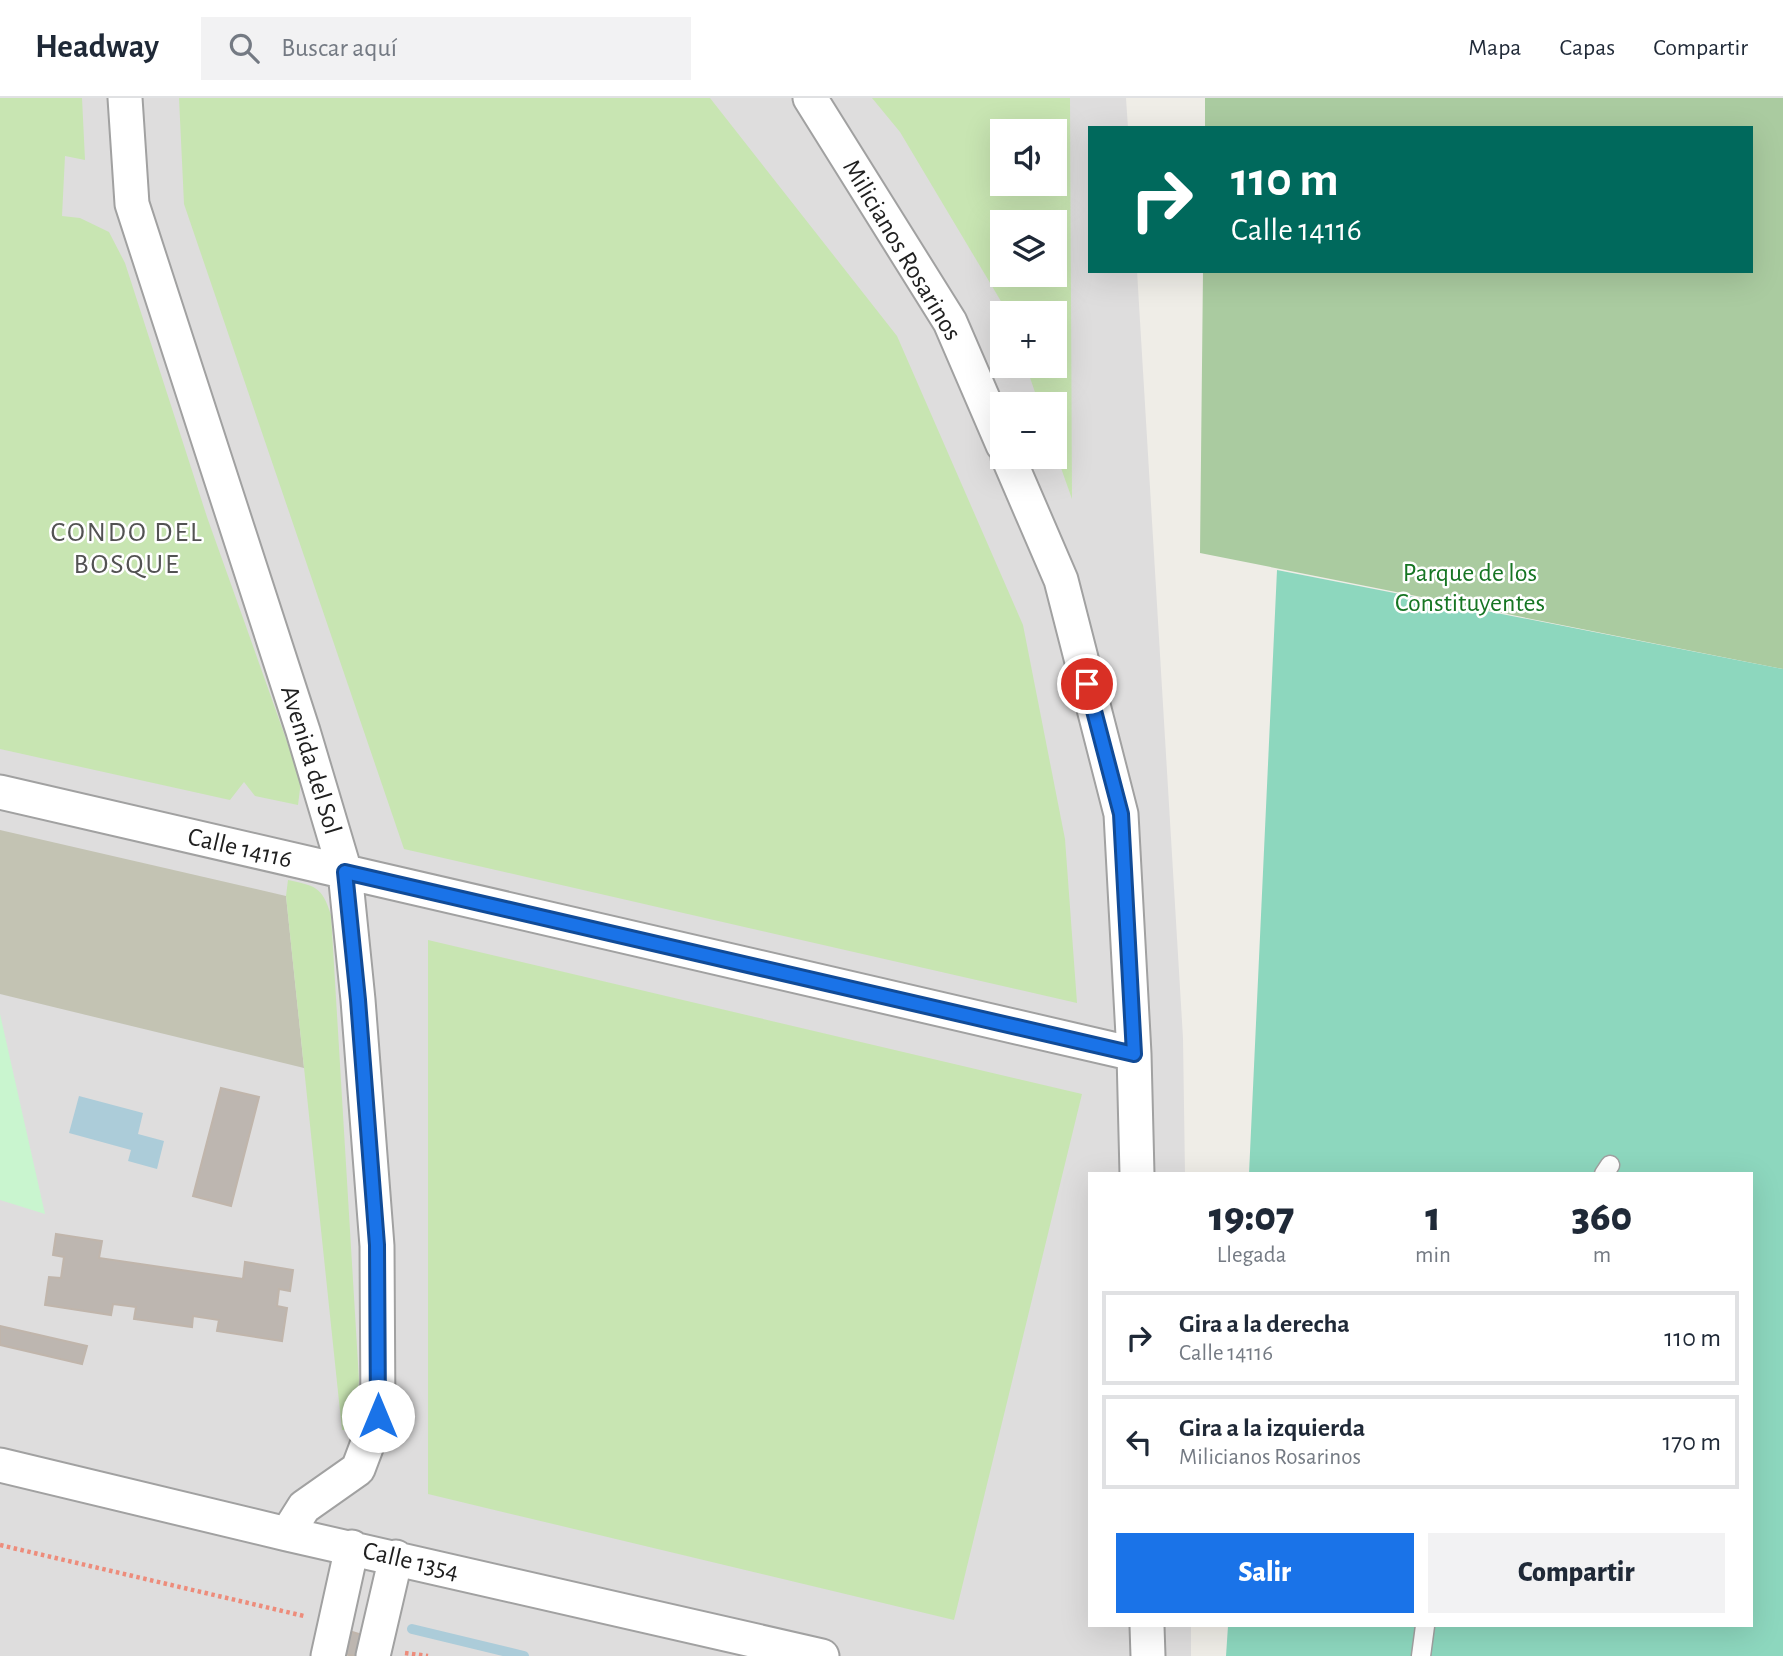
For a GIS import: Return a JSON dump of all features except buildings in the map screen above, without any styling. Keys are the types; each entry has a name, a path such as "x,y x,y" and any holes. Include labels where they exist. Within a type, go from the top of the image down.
{"street":[{"name":"Avenida del Sol","path":"125,98 132,204 303,731 345,872 377,1245 378,1416 358,1469 304,1507 287,1534"},
{"name":"Milicianos Rosarinos","path":"810,98 950,322 990,415"},
{"path":"1013,469 1061,580 1121,814 1134,1054 1137,1172"},
{"name":"Calle 14116","path":"0,792 1134,1054"},
{"name":"Calle 1354","path":"0,1465 287,1534 822,1656"},
{"path":"328,1656 352,1547"},
{"path":"387,1655 396,1557"},
{"path":"1147,1627 1148,1656"}],"lane":[{"path":"1421,1656 1424,1627"}],"path":[{"path":"0,1545 305,1617 308,1623"},
{"path":"387,1655 408,1651 428,1656"}],"shaded area":[{"path":"0,98 1126,98 1128,126 1088,126 1088,273 1137,273 1183,1038 1185,1172 1088,1172 1088,1627 1191,1627 1191,1656 0,1656"},
{"path":"0,830 286,896 304,1068 0,994"}],"green space":[{"path":"0,98 82,98 85,160 65,156 62,216 80,218 109,232 125,263 207,517 301,781 298,805 255,796 244,782 230,800 0,749"},
{"path":"179,98 710,98 897,336 1023,625 1065,839 1077,1003 404,849 184,204"},
{"path":"872,98 1070,98 1072,499 1061,469 1067,469 1067,392 1035,392 1030,378 1067,378 1067,301 1001,301 992,287 1067,287 1067,210 990,210 990,283 900,132"},
{"name":"Parque de los Constituyentes","path":"1205,98 1783,98 1783,669 1200,553 1203,273 1753,273 1753,126 1205,126"},
{"path":"1277,570 1783,669 1783,1656 1226,1656 1228,1627 1753,1627 1753,1172 1249,1172"},
{"path":"288,880 311,886 321,893 331,915 359,1380 354,1431 342,1430 286,896"},
{"path":"428,940 1082,1094 954,1620 428,1494"},
{"path":"0,1014 45,1214 0,1200"}],"water":[{"path":"79,1096 143,1113 138,1134 164,1141 157,1169 128,1161 131,1150 69,1133"}],"waterway":[{"path":"412,1629 524,1656"}],"district":[{"name":"CONDO DEL BOSQUE","path":"127,549"}],"route":[{"path":"378,1416 377,1245 345,872 1134,1054 1121,814 1087,684"}]}
